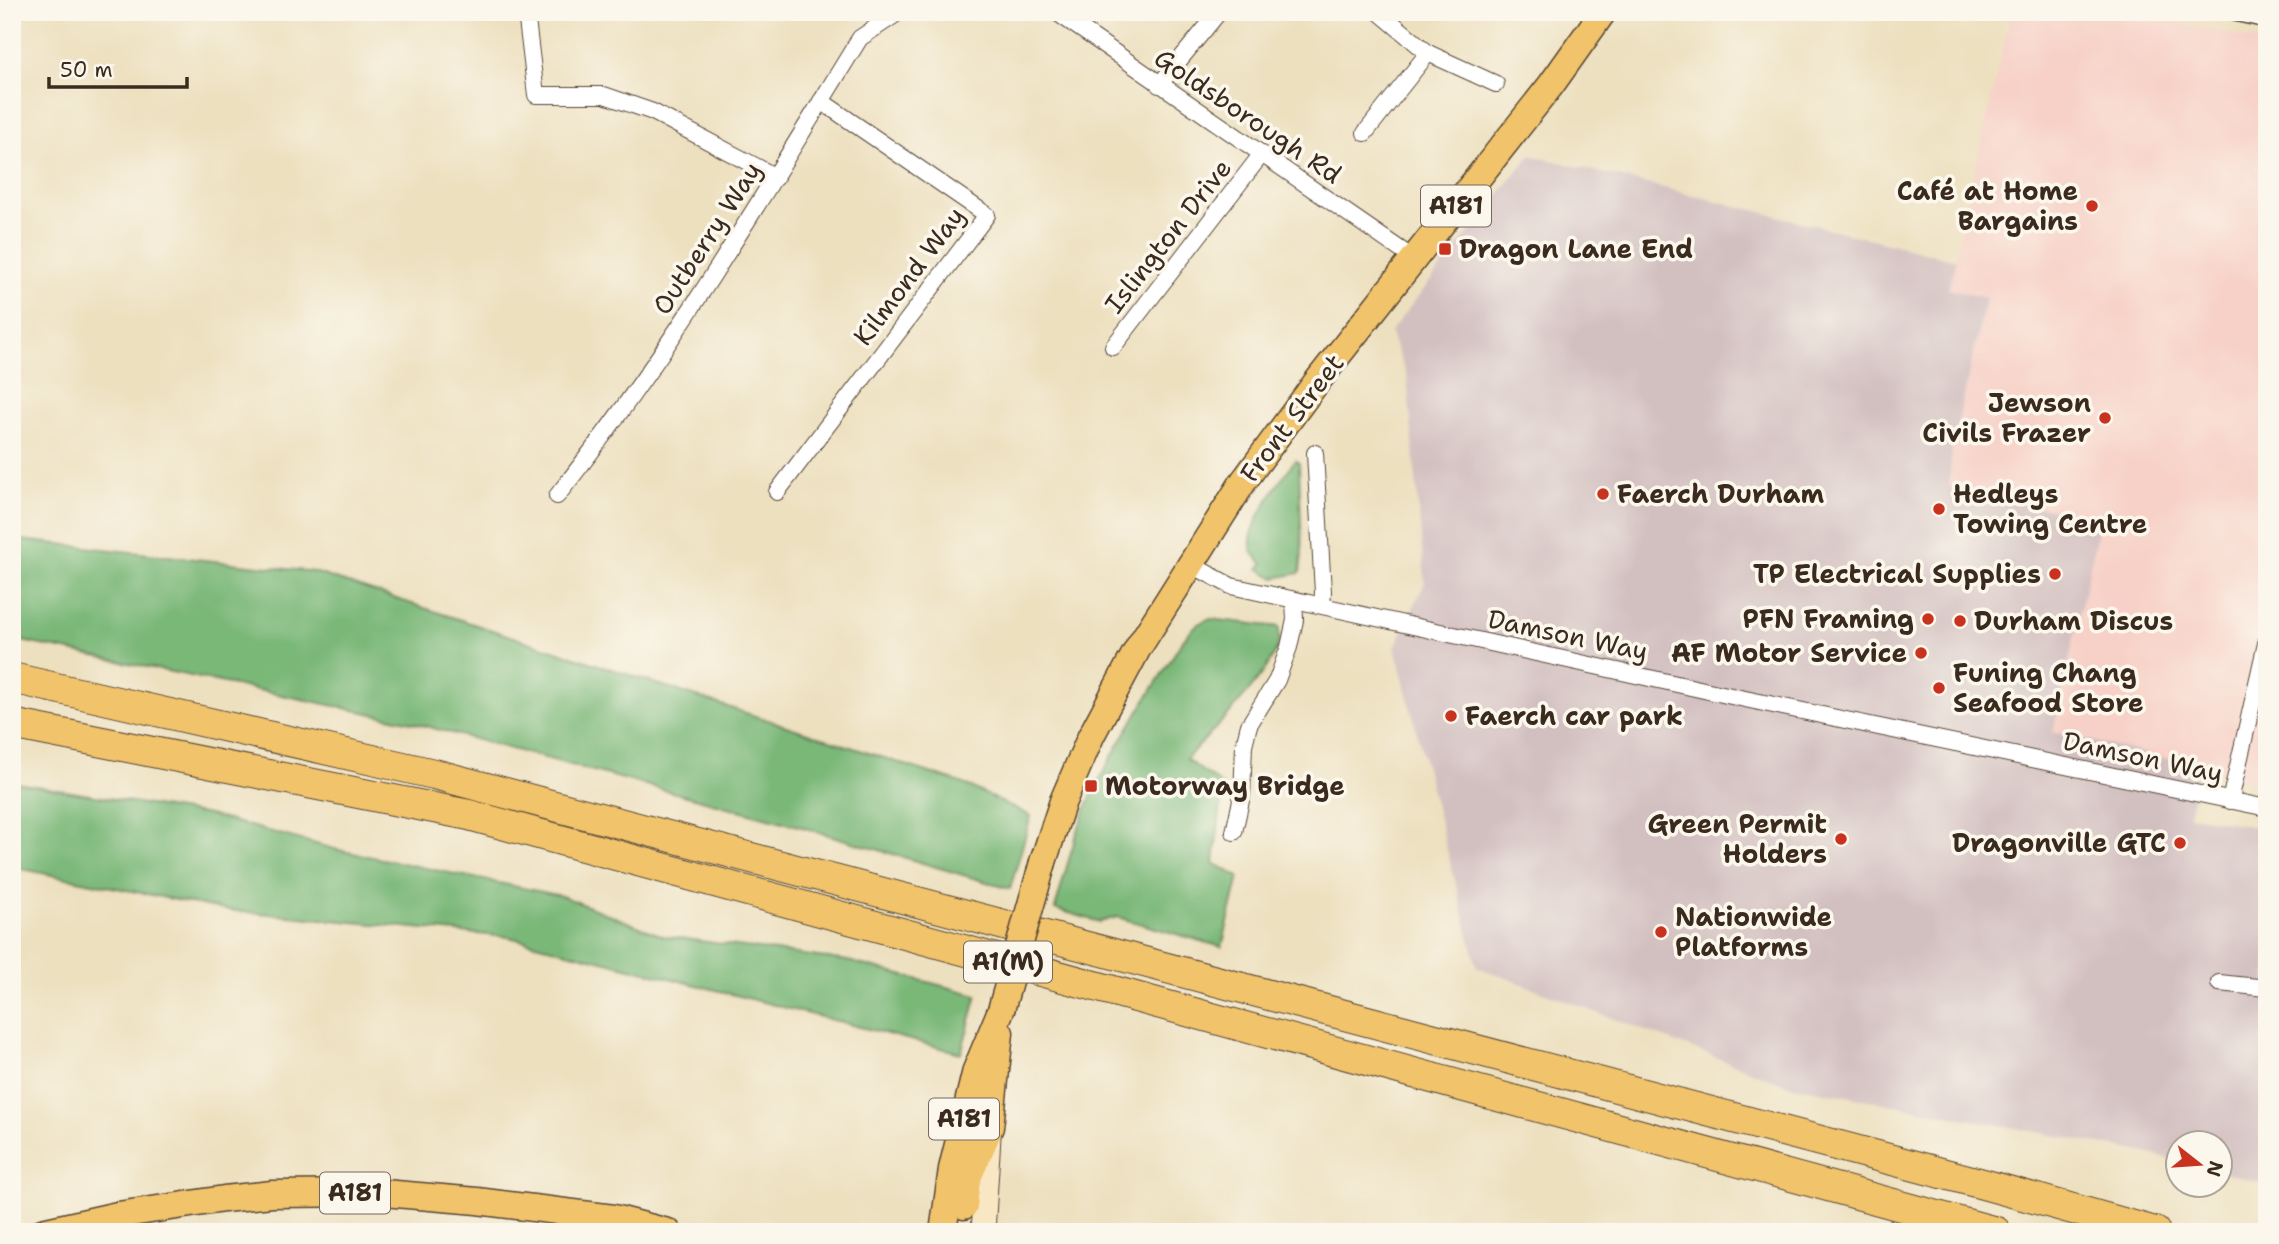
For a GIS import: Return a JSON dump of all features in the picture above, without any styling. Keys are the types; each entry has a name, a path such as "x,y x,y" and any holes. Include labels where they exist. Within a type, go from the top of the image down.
{"highway":[{"name":"A1(M)","path":"12,678 434,774 1969,1180 2155,1232"},
{"name":"A1(M)","path":"12,724 469,815 1996,1232"}],"main road":[{"name":"Front Street","path":"1001,1010 1063,801 1091,736 1138,648 1243,482 1551,85 1603,12"},
{"name":"A181","path":"960,1232 967,1180 990,1127 1001,1010"},
{"name":"A181","path":"943,1232 952,1169 976,1070 1001,1010"},
{"path":"983,1232 990,1127"},
{"name":"A181","path":"42,1232 118,1215 224,1199 272,1194 384,1193 614,1218 668,1232"}],"street":[{"path":"526,12 536,94 604,95 616,99 653,112 776,177"},
{"name":"Outberry Way","path":"557,496 600,442 706,288 860,38 900,12"},
{"name":"Goldsborough Rd","path":"1056,12 1414,259"},
{"path":"1159,85 1219,12"},
{"path":"1379,12 1428,53 1496,84"},
{"path":"2239,12 2267,18"},
{"path":"1365,133 1428,53"},
{"name":"Kilmond Way","path":"777,492 987,215 821,101"},
{"name":"Islington Drive","path":"1113,347 1261,155"},
{"path":"1315,453 1323,592 1321,605"},
{"name":"Damson Way","path":"1190,564 1231,586 2230,802 2267,639"},
{"path":"1234,832 1242,796 1246,735 1249,725 1277,680 1289,648 1295,621 1294,600"},
{"path":"2230,802 2267,808"},
{"path":"2219,983 2267,988"}],"shaded area":[{"path":"2011,12 2125,12 2267,42 2267,787 2199,766 2053,732 2099,522 1949,486 1952,448 1986,298 1948,289"},
{"path":"1530,155 1956,260 1948,289 1986,298 1952,448 1949,486 2100,521 2053,732 2199,766 2189,815 2267,829 2267,1184 2234,1176 2234,1128 2164,1128 2164,1158 1788,1085 1477,967 1395,647 1425,582 1407,377 1390,332"}],"green space":[{"path":"1295,460 1299,463 1302,554 1300,573 1275,578 1259,569 1263,564 1252,551 1253,530 1258,517"},
{"path":"12,539 314,572 964,784 1031,816 1010,889 802,827 407,721 12,639"},
{"path":"1210,619 1279,627 1279,643 1273,657 1252,688 1186,759 1223,786 1214,863 1239,877 1222,947 1117,917 1100,922 1055,909 1080,824 1101,777 1183,640 1198,624"},
{"path":"12,782 209,815 338,850 562,896 663,936 848,961 977,995 961,1053 509,937 226,910 12,867"}],"place":[{"name":"Café at Home Bargains","path":"2092,206"},
{"name":"Dragon Lane End","path":"1445,249"},
{"name":"Jewson Civils Frazer","path":"2105,418"},
{"name":"Faerch Durham","path":"1603,494"},
{"name":"Hedleys Towing Centre","path":"1939,509"},
{"name":"TP Electrical Supplies","path":"2055,574"},
{"name":"PFN Framing","path":"1928,619"},
{"name":"Durham Discus","path":"1960,621"},
{"name":"AF Motor Service","path":"1921,653"},
{"name":"Funing Chang Seafood Store","path":"1939,688"},
{"name":"Faerch car park","path":"1451,716"},
{"name":"Motorway Bridge","path":"1091,786"},
{"name":"Green Permit Holders","path":"1841,839"},
{"name":"Dragonville GTC","path":"2180,843"},
{"name":"Nationwide Platforms","path":"1661,932"}]}
